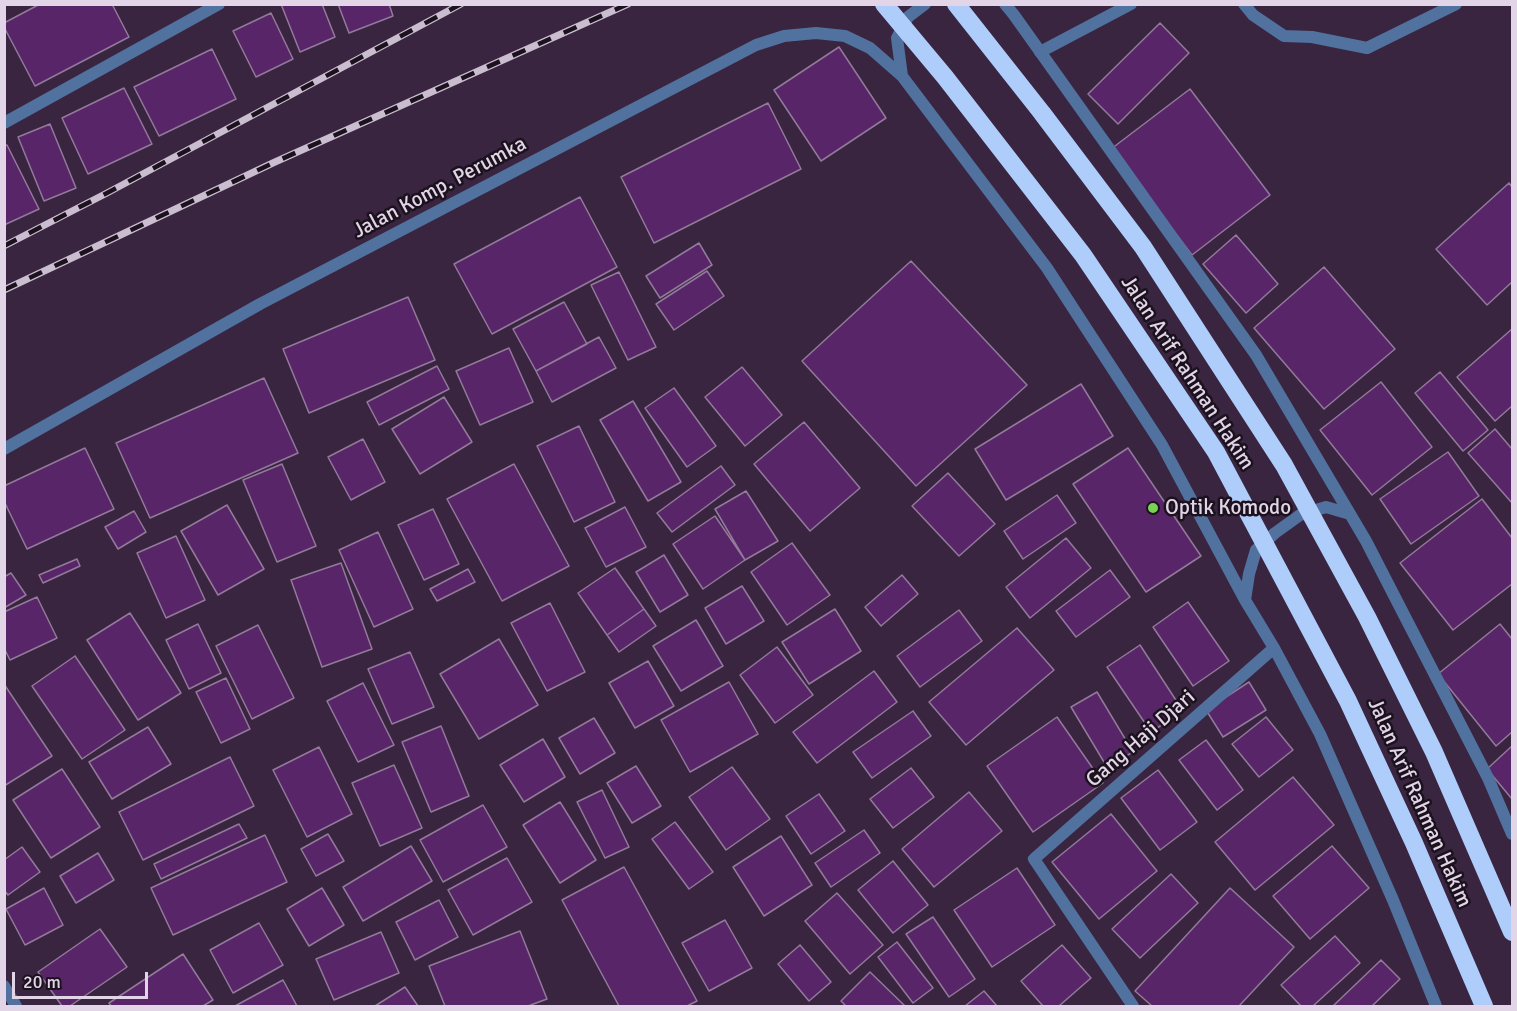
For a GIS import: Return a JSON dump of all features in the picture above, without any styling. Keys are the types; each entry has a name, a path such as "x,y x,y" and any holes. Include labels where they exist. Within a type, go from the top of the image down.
{"highway":[{"name":"Jalan Arif Rahman Hakim","path":"884,4 945,77 1083,255 1216,452 1348,700 1414,843 1484,1006"},
{"name":"Jalan Arif Rahman Hakim","path":"956,4 1143,247 1284,465 1367,617 1434,752 1512,932"}],"street":[{"path":"4,123 219,4"},
{"path":"925,4 908,17 897,38 902,76 1047,268 1162,445 1320,734 1393,900 1436,1006"},
{"path":"1005,4 1256,355 1366,541 1483,767 1512,834"},
{"path":"1040,52 1131,4"},
{"path":"1244,4 1253,15 1284,36 1312,37 1367,48 1456,4"},
{"name":"Jalan Komp. Perumka","path":"4,449 260,304 756,45 784,36 816,33 845,36 870,48 902,76"},
{"path":"1245,600 1256,550 1275,533 1300,515 1326,507 1350,514"},
{"name":"Gang Haji Djari","path":"1133,1006 1034,859 1274,648"},
{"path":"4,986 16,1006"}],"building":[{"path":"40,4 112,4 129,37 35,86 4,23"},
{"path":"281,4 322,4 335,37 300,52"},
{"path":"338,4 389,4 393,16 349,33"},
{"path":"271,13 293,59 256,77 233,31"},
{"path":"1160,23 1189,53 1118,124 1088,94"},
{"path":"839,47 886,118 821,161 774,90"},
{"path":"212,49 236,99 159,136 134,87"},
{"path":"124,88 152,144 88,174 62,118"},
{"path":"1190,89 1270,195 1192,255 1111,149"},
{"path":"768,103 801,169 654,243 621,177"},
{"path":"50,124 76,188 44,201 18,137"},
{"path":"7,145 39,209 4,225 4,146"},
{"path":"1509,183 1512,187 1512,282 1487,305 1436,249"},
{"path":"580,197 617,267 492,334 454,264"},
{"path":"1236,235 1278,284 1246,313 1203,264"},
{"path":"699,243 712,265 660,298 646,276"},
{"path":"911,261 1027,385 916,486 802,361"},
{"path":"1324,267 1395,349 1324,409 1254,328"},
{"path":"707,271 724,296 674,330 656,304"},
{"path":"619,272 656,347 628,360 591,285"},
{"path":"408,297 435,360 309,413 283,349"},
{"path":"564,302 587,344 536,371 513,329"},
{"path":"1512,329 1512,406 1495,421 1457,377"},
{"path":"599,337 616,368 552,402 536,371"},
{"path":"509,348 533,402 480,425 456,371"},
{"path":"437,366 449,389 379,425 367,402"},
{"path":"742,367 782,415 745,446 705,397"},
{"path":"1440,372 1488,430 1463,451 1415,393"},
{"path":"264,378 298,453 150,518 116,443"},
{"path":"1381,382 1432,447 1372,495 1320,430"},
{"path":"1081,384 1113,436 1006,500 975,449"},
{"path":"674,388 716,446 687,467 645,408"},
{"path":"444,397 472,442 420,474 392,429"},
{"path":"633,401 681,482 648,501 600,420"},
{"path":"804,422 860,488 810,531 754,464"},
{"path":"579,426 615,502 574,522 537,446"},
{"path":"1495,429 1512,449 1512,503 1468,453"},
{"path":"363,439 385,482 351,500 328,457"},
{"path":"85,448 114,509 27,549 4,501 4,486"},
{"path":"1128,448 1201,556 1146,592 1073,484"},
{"path":"1448,452 1479,496 1411,544 1380,499"},
{"path":"282,464 316,546 277,562 243,480"},
{"path":"514,464 569,566 502,601 447,499"},
{"path":"721,466 735,485 672,532 657,513"},
{"path":"948,473 995,524 959,556 912,506"},
{"path":"746,491 778,541 745,560 715,509"},
{"path":"1057,495 1076,523 1023,559 1004,531"},
{"path":"1482,499 1512,538 1512,584 1453,630 1400,563"},
{"path":"227,505 264,569 218,595 181,531"},
{"path":"625,507 646,547 606,567 585,528"},
{"path":"433,509 459,564 424,580 398,525"},
{"path":"134,511 146,532 118,549 105,527"},
{"path":"715,516 745,560 703,589 673,544"},
{"path":"378,532 413,609 374,627 339,550"},
{"path":"176,536 205,600 166,618 137,553"},
{"path":"1066,538 1091,568 1030,618 1006,587"},
{"path":"792,543 830,595 787,625 751,572"},
{"path":"664,555 688,595 660,612 636,572"},
{"path":"77,559 80,566 43,583 39,575"},
{"path":"341,563 372,649 322,667 291,580"},
{"path":"615,568 644,609 607,635 578,593"},
{"path":"468,569 475,582 437,601 430,589"},
{"path":"1110,570 1130,597 1076,637 1056,611"},
{"path":"11,573 26,595 4,608 4,577"},
{"path":"902,575 918,594 881,626 865,607"},
{"path":"742,586 764,621 726,644 705,608"},
{"path":"37,597 57,638 10,660 4,648 4,612"},
{"path":"1188,602 1229,661 1193,686 1153,627"},
{"path":"550,603 585,672 547,691 511,623"},
{"path":"644,609 656,626 619,652 607,635"},
{"path":"835,609 861,651 809,684 782,642"},
{"path":"959,610 982,641 920,687 897,656"},
{"path":"130,613 181,693 138,720 87,640"},
{"path":"696,620 723,666 681,691 653,646"},
{"path":"198,624 221,673 189,689 166,640"},
{"path":"1500,624 1512,639 1512,732 1496,746 1438,674"},
{"path":"258,625 294,698 252,719 216,646"},
{"path":"1017,628 1054,670 966,745 929,702"},
{"path":"499,639 538,705 479,739 440,674"},
{"path":"1140,645 1183,711 1151,732 1107,667"},
{"path":"777,647 813,695 775,723 740,675"},
{"path":"410,652 434,707 392,724 368,669"},
{"path":"75,656 125,730 82,759 32,686"},
{"path":"648,661 674,706 635,728 609,683"},
{"path":"874,671 897,702 817,763 793,732"},
{"path":"226,678 250,729 221,743 196,692"},
{"path":"729,682 758,734 690,772 661,720"},
{"path":"1249,682 1266,710 1223,737 1206,710"},
{"path":"363,683 394,745 358,762 327,701"},
{"path":"4,684 52,756 4,786"},
{"path":"1097,692 1133,752 1107,767 1071,707"},
{"path":"913,711 931,736 872,778 853,752"},
{"path":"1057,717 1103,783 1033,832 987,766"},
{"path":"1266,717 1293,750 1259,777 1232,744"},
{"path":"594,718 615,753 580,774 559,738"},
{"path":"441,726 469,796 431,812 402,742"},
{"path":"148,727 171,764 112,799 89,762"},
{"path":"543,739 565,777 524,802 500,765"},
{"path":"1206,740 1243,790 1217,810 1179,760"},
{"path":"1512,746 1512,799 1487,769"},
{"path":"319,747 352,814 307,837 273,770"},
{"path":"230,757 254,806 143,860 119,812"},
{"path":"394,765 422,828 380,846 352,783"},
{"path":"636,766 661,806 632,823 607,783"},
{"path":"732,767 770,819 726,850 689,797"},
{"path":"911,768 934,797 893,828 870,799"},
{"path":"62,769 100,827 51,858 13,800"},
{"path":"1158,770 1197,822 1160,850 1121,798"},
{"path":"1293,777 1334,825 1255,890 1215,842"},
{"path":"602,790 629,847 605,858 577,802"},
{"path":"969,792 1002,831 934,887 902,849"},
{"path":"819,794 845,831 811,854 786,816"},
{"path":"560,802 596,860 560,883 523,825"},
{"path":"483,805 507,847 443,882 420,840"},
{"path":"1111,814 1157,871 1099,919 1052,862"},
{"path":"675,822 713,872 689,889 652,839"},
{"path":"239,824 247,838 161,879 154,864"},
{"path":"864,830 880,853 831,887 815,863"},
{"path":"328,834 344,861 316,876 301,849"},
{"path":"265,835 287,882 173,935 151,888"},
{"path":"781,836 812,885 764,916 733,867"},
{"path":"411,846 432,881 363,921 343,887"},
{"path":"1332,846 1369,888 1310,939 1273,896"},
{"path":"22,847 40,872 8,895 4,890 4,860"},
{"path":"98,853 114,880 76,903 60,876"},
{"path":"507,858 532,902 473,935 448,890"},
{"path":"893,861 928,905 893,933 858,890"},
{"path":"624,867 697,1001 687,1006 619,1006 562,900"},
{"path":"1017,868 1055,925 992,967 954,910"},
{"path":"1171,874 1198,903 1140,958 1112,929"},
{"path":"44,888 63,925 25,945 6,909"},
{"path":"322,888 344,925 309,946 287,909"},
{"path":"1230,888 1294,947 1239,1006 1152,1006 1135,991"},
{"path":"837,893 883,945 850,974 805,921"},
{"path":"439,900 458,937 415,960 396,922"},
{"path":"933,917 975,979 949,997 906,934"},
{"path":"725,920 752,968 709,991 682,943"},
{"path":"259,923 283,965 233,993 210,950"},
{"path":"100,929 127,967 70,1006 62,1006 38,972"},
{"path":"520,931 547,999 528,1006 445,1006 429,966"},
{"path":"381,932 399,973 334,1000 316,959"},
{"path":"1335,936 1360,963 1313,1006 1301,1006 1281,985"},
{"path":"897,942 933,988 913,1003 878,957"},
{"path":"800,945 831,982 809,1001 778,964"},
{"path":"1062,945 1091,978 1059,1006 1043,1006 1021,981"},
{"path":"183,954 213,1000 203,1006 111,1006 109,1003"},
{"path":"1381,960 1400,979 1372,1006 1333,1006"},
{"path":"870,972 905,1006 846,1006 841,1001"},
{"path":"283,980 297,1006 235,1006"},
{"path":"405,987 418,1006 375,1006"},
{"path":"984,991 997,1006 965,1006"}],"railway":[{"path":"4,246 461,4"},
{"path":"4,290 275,162 628,4"}],"place":[{"name":"Optik Komodo","path":"1153,508"}]}
